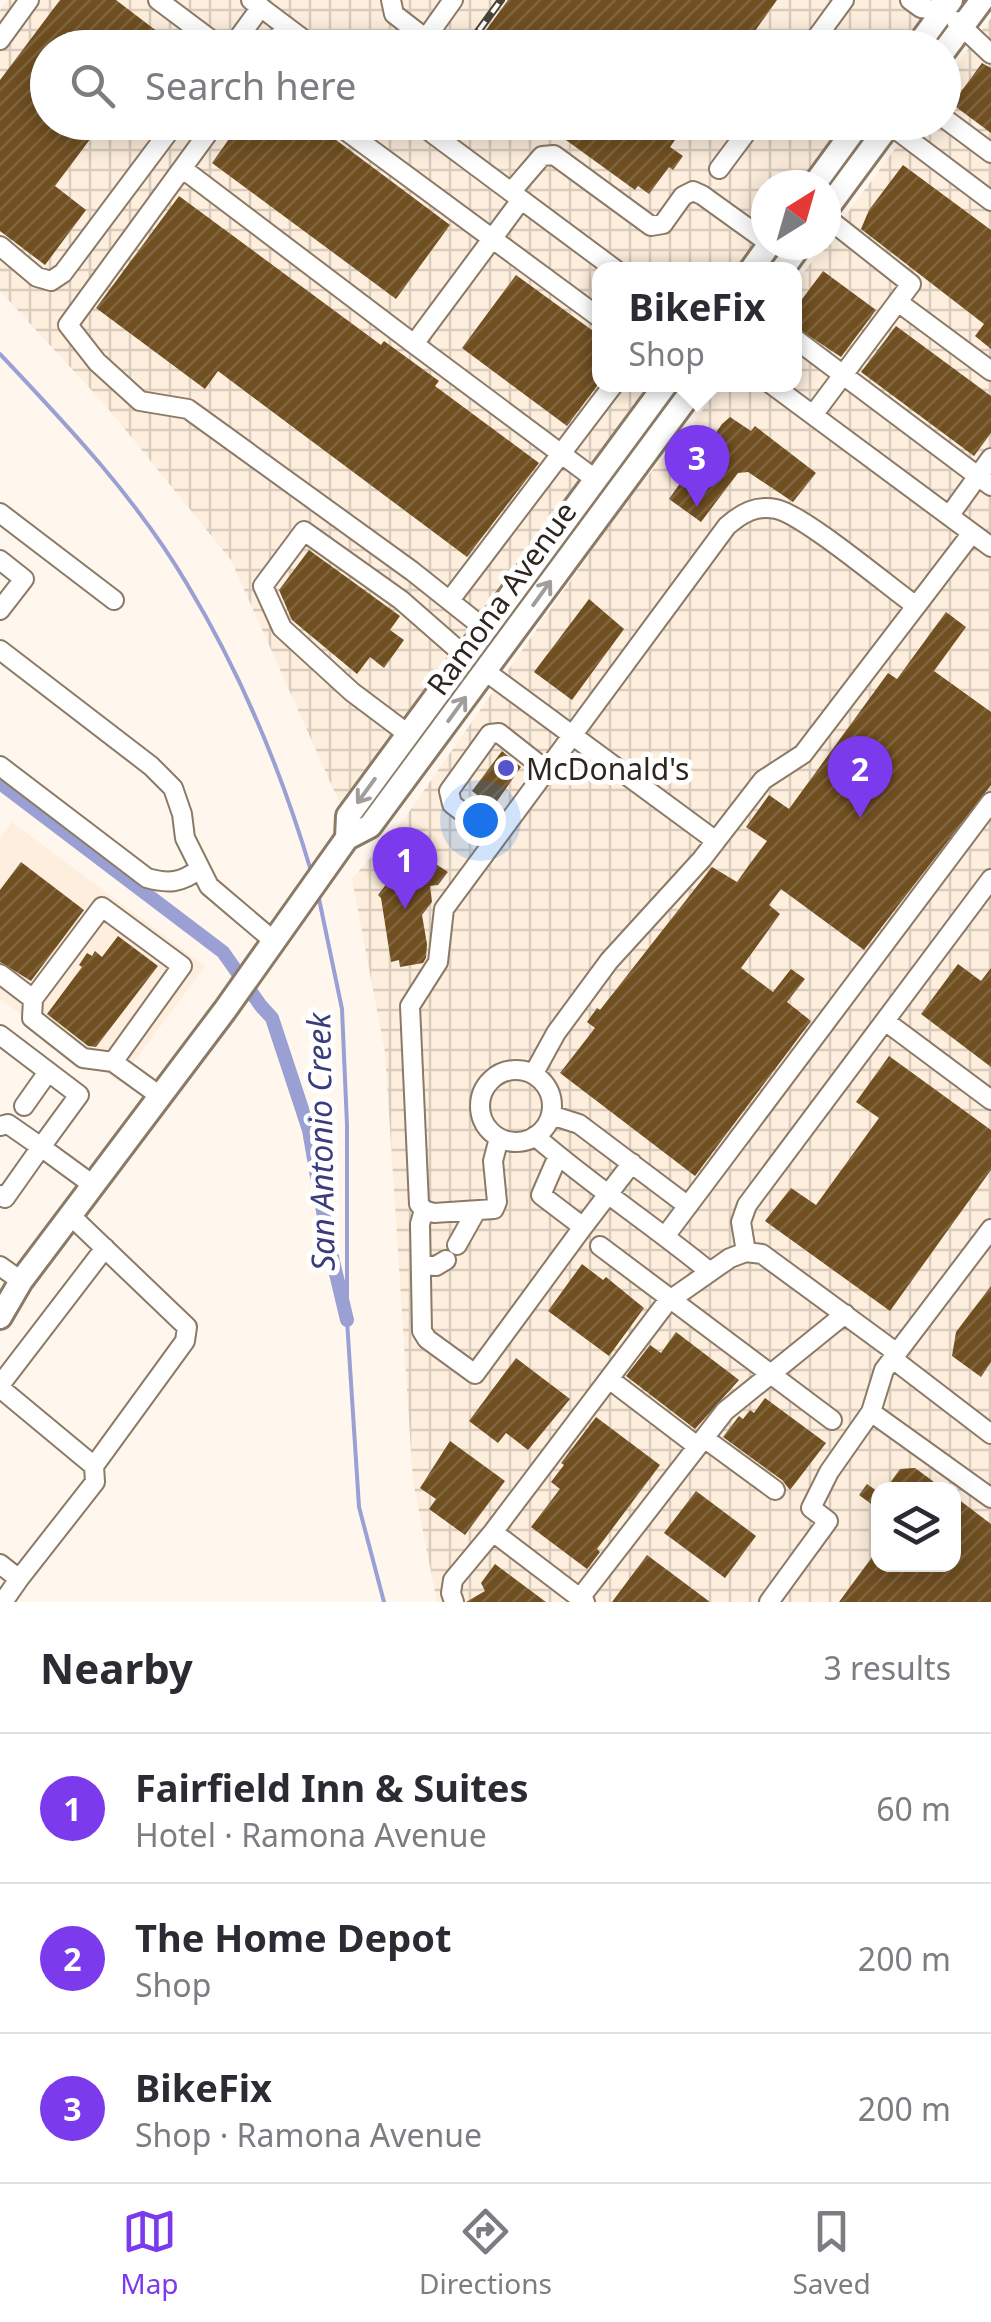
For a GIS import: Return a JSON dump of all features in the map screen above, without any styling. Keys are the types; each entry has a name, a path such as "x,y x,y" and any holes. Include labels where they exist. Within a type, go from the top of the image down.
{"main road":[{"path":"932,30 950,9 982,0"},
{"path":"825,170 847,140"},
{"path":"841,192 877,140"},
{"name":"Ramona Avenue","path":"347,838 348,816 660,392"},
{"name":"Ramona Avenue","path":"0,1317 21,1280 226,1010 347,838 370,826 690,392"},
{"path":"466,656 484,671"},
{"name":"Ramona Avenue","path":"0,1301 21,1280"}],"street":[{"path":"0,40 29,0"},
{"path":"158,0 198,30"},
{"path":"391,0 394,14 409,30"},
{"path":"431,30 453,0"},
{"path":"822,30 844,0"},
{"path":"910,0 921,8 950,9 976,43 991,54"},
{"path":"241,30 256,4 291,30"},
{"path":"283,30 286,26"},
{"path":"961,131 991,153"},
{"path":"0,246 37,277 51,281 63,273 163,140"},
{"path":"203,140 68,325 97,362 140,400 188,409 486,628"},
{"path":"358,140 592,312"},
{"path":"440,140 605,262"},
{"path":"719,169 741,140"},
{"path":"911,140 991,201"},
{"path":"414,344 492,239 542,156 554,155 652,226 663,224 692,191 751,231"},
{"path":"182,169 596,479"},
{"path":"813,415 911,284 841,226"},
{"path":"898,302 991,371"},
{"path":"802,344 985,481"},
{"path":"450,600 608,392"},
{"path":"782,392 991,546"},
{"path":"949,516 985,481 991,458"},
{"path":"499,1138 492,1161 497,1202 494,1209 434,1213 424,1210 419,1204 410,1006 438,962 444,909 727,526 741,514 758,508 790,514 916,606"},
{"path":"0,513 114,600"},
{"path":"408,734 352,692 282,628 263,586 273,572 304,531 401,600 466,656"},
{"path":"534,1073 556,1033 608,961 716,841 763,780 803,754 972,533"},
{"path":"0,560 24,578 0,610"},
{"path":"0,650 151,766 173,788 185,838 209,886 230,906 279,936"},
{"path":"484,671 716,841"},
{"path":"496,838 452,804 449,791 490,734 499,733 546,770"},
{"path":"0,766 147,878 162,882 186,880 200,869"},
{"path":"666,1235 991,802"},
{"path":"746,1252 741,1222 747,1205 991,880"},
{"path":"113,1062 182,966 102,906 33,999 32,1018 83,1058 113,1062 160,1096"},
{"path":"0,974 33,999"},
{"path":"885,1022 991,1100"},
{"path":"0,1034 79,1095 4,1198 0,1195"},
{"path":"506,1070 534,1073 552,1095 551,1116 535,1136 513,1142 499,1138 481,1116 484,1088 506,1070"},
{"path":"24,1106 48,1072"},
{"path":"551,1116 579,1124 688,1206"},
{"path":"0,1126 8,1124 93,1185"},
{"path":"535,1136 710,1272"},
{"path":"558,1156 542,1195 583,1227"},
{"path":"424,1210 420,1224 422,1330 427,1339 475,1374 632,1163"},
{"path":"421,1266 436,1266 452,1253 476,1211"},
{"path":"9,1596 95,1482 94,1466 185,1340 187,1327 70,1215"},
{"path":"769,1602 828,1521 811,1508 828,1472 871,1412 891,1361 991,1229"},
{"path":"600,1246 832,1420"},
{"path":"94,1466 0,1386 104,1248"},
{"path":"454,1602 453,1580 670,1300 746,1252 762,1254 845,1314 891,1361 991,1434"},
{"path":"0,1266 21,1280"},
{"path":"493,1532 583,1600 724,1411 845,1314"},
{"path":"609,1380 775,1490"},
{"path":"871,1412 991,1498"},
{"path":"0,1564 9,1596"}],"shaded area":[{"path":"8,0 935,0 913,30 30,30 30,140 831,140 809,170 751,170 751,248 740,262 592,262 592,392 645,392 340,804 231,560 106,406 0,291 0,10"},
{"path":"991,18 991,1602 437,1602 413,1481 385,1052 352,879 404,819 629,497 692,425 715,392 802,392 802,275 813,260 841,260 841,222 901,140 961,140 961,59"},
{"path":"12,822 205,966 119,1082 104,1071 80,1064 48,1046 22,1015 0,999 0,838"}],"building":[{"path":"60,0 116,0 155,30 38,30"},
{"path":"508,0 777,0 756,30 486,30"},
{"path":"30,40 30,140 90,140 55,186 86,210 45,265 0,231 0,80"},
{"path":"982,63 991,68 991,133 961,111 961,92"},
{"path":"228,140 336,140 450,225 396,299 212,163"},
{"path":"566,140 675,140 670,147 683,156 673,170 669,167 649,194 638,186 635,190"},
{"path":"903,165 991,230 991,349 975,336 984,324 861,229 869,210"},
{"path":"179,196 381,345 384,341 439,381 435,386 539,463 467,557 218,371 205,389 96,308"},
{"path":"823,271 876,310 841,357 802,331 802,299"},
{"path":"516,275 592,330 592,392 567,426 462,348"},
{"path":"896,326 991,396 991,433 974,456 861,372"},
{"path":"730,417 751,431 755,426 816,473 793,502 748,472 738,473 701,522 669,499"},
{"path":"309,550 400,616 390,630 404,640 384,668 370,657 357,674 292,620 279,590"},
{"path":"589,599 624,629 572,700 534,672"},
{"path":"946,612 966,627 934,671 991,712 991,785 864,950 781,889 769,905 780,914 741,968 773,992 791,969 805,979 787,1002 811,1021 695,1176 560,1073 595,1028 587,1022 597,1008 600,1010 712,867 737,882 767,841 746,827 769,795 789,809 888,673 897,679"},
{"path":"502,751 521,767 493,807 472,791"},
{"path":"413,849 448,872 438,885 430,886 432,902 422,915 426,958 423,963 400,967 399,960 391,962 378,895"},
{"path":"21,862 84,910 31,981 0,962 0,890"},
{"path":"118,936 158,966 96,1047 88,1046 47,1014 82,967 79,965 87,953 92,956 95,951 102,957"},
{"path":"958,964 981,981 991,968 991,1067 921,1014"},
{"path":"889,1056 991,1130 991,1170 890,1311 765,1221 791,1188 816,1205 879,1118 856,1102"},
{"path":"582,1264 603,1280 606,1277 644,1308 609,1356 548,1311"},
{"path":"991,1286 991,1362 981,1377 952,1356 956,1332"},
{"path":"676,1332 739,1380 695,1429 626,1376 650,1345 661,1353"},
{"path":"516,1358 570,1399 528,1450 506,1433 498,1443 469,1421"},
{"path":"765,1398 826,1443 790,1490 723,1437 739,1416 743,1419 750,1410 754,1413"},
{"path":"596,1417 660,1465 597,1549 600,1552 587,1569 531,1527 560,1489 551,1482 564,1465 561,1463"},
{"path":"450,1441 505,1481 465,1535 429,1509 436,1499 420,1488"},
{"path":"915,1468 934,1482 891,1482 900,1469"},
{"path":"867,1484 871,1487 871,1504 859,1495"},
{"path":"696,1491 756,1536 725,1578 664,1533"},
{"path":"961,1501 991,1524 991,1602 839,1602 871,1559 871,1572 961,1572"},
{"path":"647,1555 710,1602 612,1602"},
{"path":"495,1564 546,1602 466,1602 485,1591 481,1583"}],"waterway":[{"name":"San Antonio Creek","path":"0,354 124,493 187,584 225,652 258,724 311,871"},
{"path":"0,783 223,952 272,1018 309,1130 347,1320"},
{"name":"San Antonio Creek","path":"318,894 342,1009 347,1125 347,1320 359,1507 384,1602"}],"railway":[{"path":"479,30 501,0"}],"place":[{"name":"BikeFix","path":"697,507"},
{"name":"McDonald's","path":"506,768"},
{"name":"The Home Depot","path":"860,818"},
{"name":"Fairfield Inn & Suites","path":"405,909"}]}
